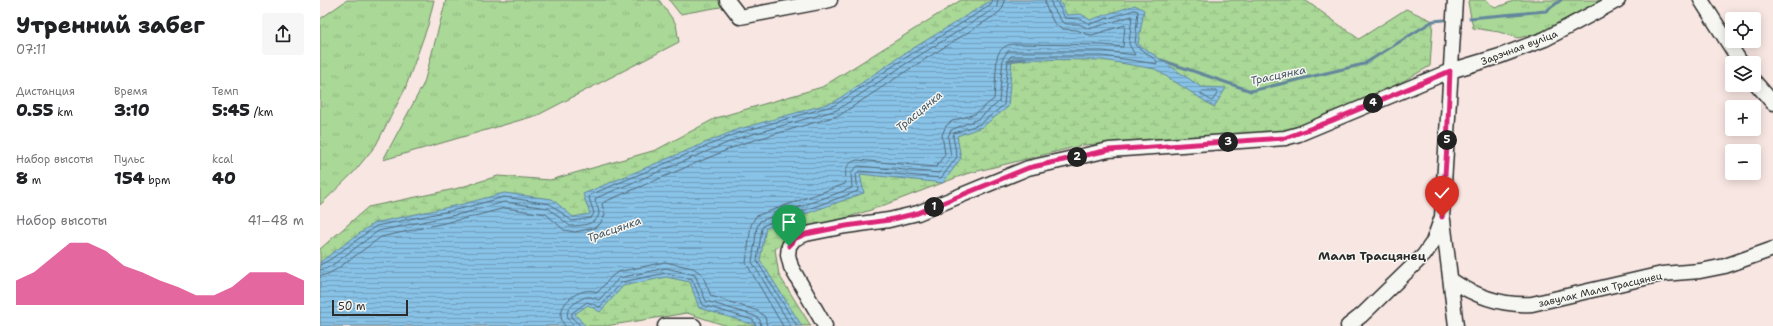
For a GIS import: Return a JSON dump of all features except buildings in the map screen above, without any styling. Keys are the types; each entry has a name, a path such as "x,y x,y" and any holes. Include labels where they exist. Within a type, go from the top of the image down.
{"street":[{"path":"727,0 740,16 830,0"},
{"path":"1455,0 1442,217 1456,326"},
{"name":"Зарэчная вуліца","path":"825,326 791,267 788,255 789,246 794,239 806,234 846,226 889,220 918,213 1028,168 1109,150 1285,138 1331,121 1450,71 1500,56 1545,39 1618,0"},
{"path":"1701,0 1737,56"},
{"path":"1761,89 1773,103"},
{"path":"1348,326 1362,316 1424,255 1433,242 1442,217"},
{"name":"завулак Малы Трасцянец","path":"1451,280 1472,292 1504,303 1517,305 1532,304 1662,274 1720,268 1773,249"},
{"path":"1424,255 1435,257 1443,263 1451,280"},
{"path":"665,326 694,326"}],"green space":[{"path":"347,0 434,0 428,25 405,89 376,145 354,172 320,205 320,19"},
{"path":"446,0 659,0 676,24 679,42 538,115 383,160 424,83"},
{"path":"669,0 722,0 726,6 680,14"},
{"path":"961,0 1305,0 1359,39 1406,9 1433,21 1430,66 1382,93 1318,122 1283,131 1083,145 966,174 871,210 800,232 775,249 779,275 811,326 727,326 687,313 606,326 320,326 320,249 368,207 455,189 498,176 550,180 656,150 716,118 822,87"},
{"path":"1469,0 1486,0 1495,8 1516,0 1604,0 1567,18 1553,30 1518,38 1499,32 1473,28 1468,2"}],"water":[{"path":"992,0 1059,0 1067,15 1081,14 1090,20 1135,5 1144,10 1138,44 1201,87 1226,88 1214,107 1155,69 1103,60 1012,59 1008,107 982,127 957,136 961,158 943,183 860,174 864,193 766,228 760,260 802,326 758,326 699,308 690,282 666,277 623,286 600,312 588,305 575,314 585,326 320,326 320,262 374,223 463,204 504,193 552,199 573,217 590,214 583,194 736,130 834,102 899,57"}],"waterway":[{"name":"Трасцянка","path":"1470,18 1546,11 1561,0"},
{"name":"Трасцянка","path":"1161,60 1251,91 1364,64 1433,21 1444,20"},
{"name":"Трасцянка","path":"1008,61 1025,59"}],"district":[{"name":"Малы Трасцянец","path":"1372,256"}],"route":[{"path":"789,246 794,239 806,234 846,226 889,220 918,213 1028,168 1109,150 1285,138 1299,134 1450,71 1442,217"}]}
